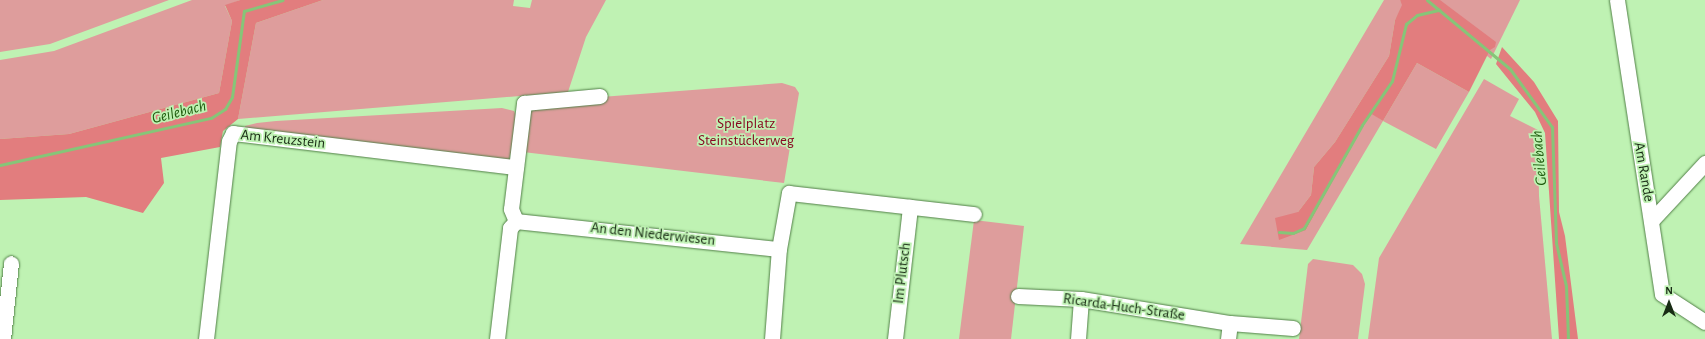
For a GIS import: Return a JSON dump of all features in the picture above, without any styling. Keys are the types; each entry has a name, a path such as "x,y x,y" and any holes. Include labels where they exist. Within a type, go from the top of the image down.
{"street":[{"name":"Am Rande","path":"1617,0 1652,220 1662,294 1705,322"},
{"path":"497,339 510,228 522,220 511,209 524,103 600,96"},
{"name":"Am Kreuzstein","path":"206,339 229,141 233,133 516,167"},
{"path":"1652,220 1705,163"},
{"path":"772,339 779,250 790,194 974,214"},
{"name":"Im Plutsch","path":"895,339 910,207"},
{"name":"An den Niederwiesen","path":"522,220 618,234 679,240 688,237 779,250"},
{"path":"3,339 11,263"},
{"name":"Ricarda-Huch-Straße","path":"1018,296 1081,299 1230,323 1293,328"},
{"path":"1078,339 1081,299"},
{"path":"1228,339 1230,323"}],"green space":[{"path":"0,0 169,0 50,44 0,52"},
{"path":"192,0 240,0 225,6 232,21 219,93 69,134 0,139 0,60 54,51"},
{"path":"323,0 514,0 513,6 530,8 532,0 606,0 586,37 568,92 238,119 256,23"},
{"path":"1384,0 1400,0 1403,5 1395,20 1389,56 1335,142 1314,167 1311,195 1298,212 1306,230 1370,112 1383,121 1307,250 1240,244"},
{"path":"1413,0 1520,0 1491,59"},
{"path":"1417,63 1469,92 1436,149 1383,121"},
{"path":"1484,79 1519,99 1510,116 1538,130 1539,196 1552,339 1368,339 1379,258"},
{"name":"Spielplatz Steinstückerweg","path":"782,83 795,87 799,93 784,183 523,152 528,108 536,102"},
{"path":"502,108 514,111 519,122 509,160 245,129 245,126 276,121"},
{"path":"974,220 1024,226 1011,339 959,339"},
{"path":"1313,259 1353,265 1362,274 1365,284 1358,339 1299,339 1308,264"}],"shaded area":[{"path":"240,0 323,0 256,23 238,119 223,131 220,147 161,158 164,183 143,213 86,197 0,200 0,139 69,134 219,93 232,21 225,5"},
{"path":"1400,0 1440,0 1496,42 1495,47 1490,50 1469,92 1417,63 1383,121 1370,113 1306,230 1279,240 1275,218 1298,212 1311,195 1314,167 1335,142 1389,56 1395,20 1402,5"},
{"path":"1502,47 1534,82 1558,121 1559,212 1565,236 1578,339 1559,339 1545,133 1535,112 1496,64"}],"waterway":[{"name":"Geilebach","path":"0,165 211,118 225,109 232,97 244,11 282,0"},
{"name":"Geilebach","path":"1427,0 1510,69 1552,127 1556,243 1566,286 1568,339"},
{"path":"1279,232 1293,233 1304,228 1362,125 1392,81 1406,24 1417,15 1439,10"}]}
